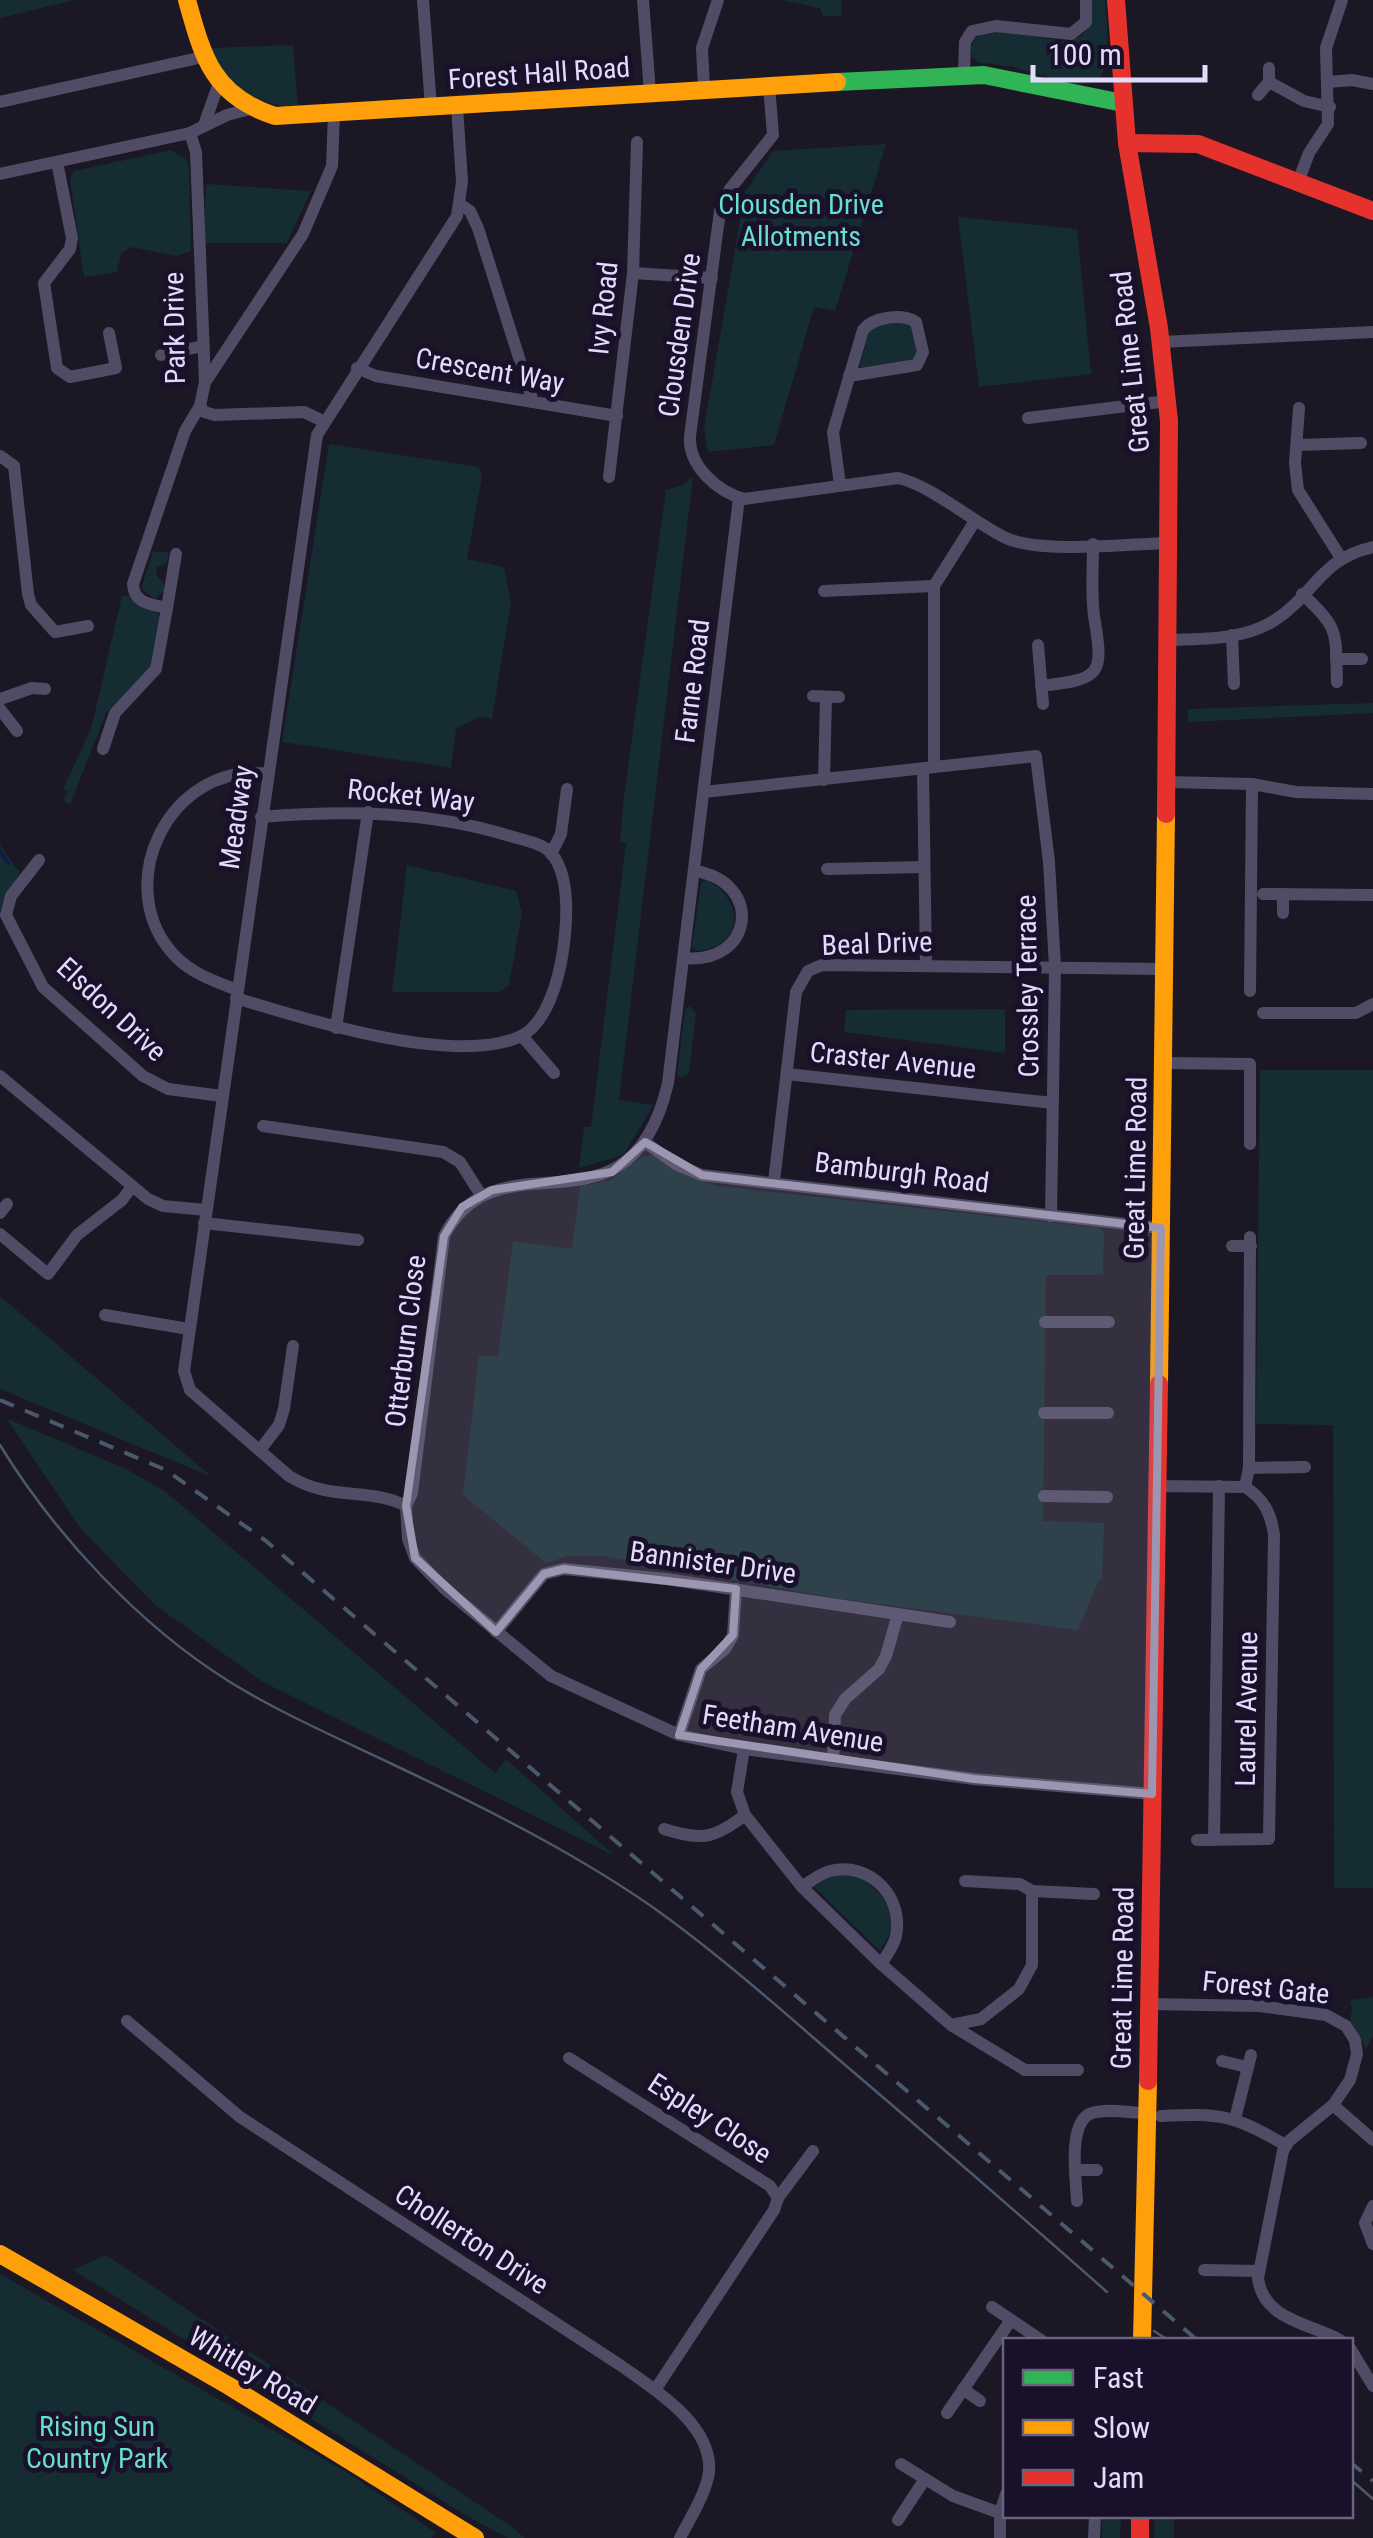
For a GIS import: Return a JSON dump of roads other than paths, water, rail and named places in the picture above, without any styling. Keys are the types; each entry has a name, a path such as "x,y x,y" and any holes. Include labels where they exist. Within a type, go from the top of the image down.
{"main road":[{"name":"Forest Hall Road","path":"187,0 203,57 218,84 250,108 275,116 964,74 999,75 1087,98 1123,103"},
{"name":"Great Lime Road","path":"1116,0 1127,143 1168,401 1164,1064 1150,2004 1154,2114 1142,2253 1142,2338"},
{"path":"1087,98 1105,86 1120,66"},
{"path":"1132,176 1142,157 1162,142"},
{"path":"1127,143 1198,144 1373,211"},
{"name":"Whitley Road","path":"0,2254 229,2386 475,2538"}],"street":[{"path":"423,0 430,108"},
{"path":"643,0 650,92"},
{"path":"704,89 702,48 718,0"},
{"path":"964,74 965,42 972,31 996,26 1071,34 1086,22 1086,0"},
{"path":"1298,182 1308,154 1328,124 1328,38 1342,0"},
{"path":"0,102 203,57"},
{"path":"1258,96 1269,75 1304,101 1330,107"},
{"path":"1328,82 1352,80 1373,84"},
{"path":"204,125 218,84"},
{"name":"Clousden Drive","path":"739,498 699,468 690,452 724,198 773,134 769,85"},
{"path":"457,106 460,205 470,211 478,228 533,402"},
{"path":"0,174 190,134 250,108"},
{"path":"206,382 303,234 332,166 334,114"},
{"name":"Park Drive","path":"167,608 141,601 133,592 133,584 185,431 200,406 206,382 197,162 190,134"},
{"name":"Ivy Road","path":"609,478 633,273 637,142"},
{"path":"56,162 72,238 70,249 44,283 57,368 70,377 116,368 109,333"},
{"name":"Meadway","path":"406,1506 392,1500 320,1492 289,1476 190,1390 184,1370 314,446 323,421 447,234 460,205"},
{"path":"633,273 712,278"},
{"path":"840,485 833,432 849,376 868,324 904,317 916,322 923,352 918,366 849,376"},
{"path":"1161,342 1373,332"},
{"path":"161,355 203,346"},
{"name":"Crescent Way","path":"357,368 376,376 618,416"},
{"path":"1028,418 1168,401"},
{"path":"200,406 215,416 304,412 323,421"},
{"path":"1299,408 1295,463 1298,490 1341,558"},
{"path":"1298,445 1361,443"},
{"path":"0,456 14,466 32,605 55,632 88,626"},
{"path":"739,498 756,499 889,478 906,480 1008,539 1027,544 1168,543"},
{"name":"Farne Road","path":"645,1142 662,1109 668,1083 739,498"},
{"path":"926,965 924,867 934,586 975,520"},
{"path":"1041,686 1082,680 1098,663 1101,649 1093,603 1093,544"},
{"path":"1168,640 1232,636 1266,625 1288,610 1324,570 1341,558 1373,547"},
{"path":"103,749 115,713 156,669 167,608 166,573 176,554"},
{"path":"824,591 934,586"},
{"path":"1302,594 1333,625 1337,682"},
{"path":"1232,636 1234,684"},
{"path":"1038,645 1043,704"},
{"path":"1336,659 1362,658"},
{"path":"0,698 32,688 46,689"},
{"path":"824,780 826,697"},
{"path":"0,709 17,730"},
{"name":"Crossley Terrace","path":"928,768 1036,756 1049,862 1055,967 1051,1216"},
{"path":"704,792 928,768"},
{"path":"267,774 227,774 200,787 157,834 151,857 150,897 164,940 174,954 188,968 236,994 336,1028 416,1042 466,1045 522,1036 548,1001 560,971 564,894 552,854 561,834 567,789"},
{"path":"1167,782 1373,794"},
{"path":"1250,991 1252,784"},
{"path":"336,1028 368,812"},
{"name":"Rocket Way","path":"261,817 406,814 484,828 552,854"},
{"name":"Elsdon Drive","path":"39,860 11,896 6,915 43,986 143,1076 168,1090 222,1096"},
{"path":"827,869 924,867"},
{"path":"684,958 716,956 732,944 741,926 740,904 734,890 715,875 695,870"},
{"path":"1263,894 1373,895"},
{"path":"1283,894 1284,913"},
{"name":"Beal Drive","path":"774,1182 796,992 808,970 822,964 1164,969"},
{"path":"1286,996 1286,1013"},
{"path":"1264,1013 1356,1012 1373,1004"},
{"path":"522,1036 554,1073"},
{"path":"1164,1064 1250,1064 1250,1144"},
{"name":"Craster Avenue","path":"787,1074 1054,1103"},
{"path":"0,1076 132,1188 164,1206 358,1240"},
{"path":"263,1126 443,1152 460,1162 480,1195 612,1172 645,1142"},
{"name":"Bamburgh Road","path":"645,1142 677,1166 702,1175 1161,1228"},
{"path":"0,1234 48,1274 77,1235 132,1188"},
{"name":"Otterburn Close","path":"406,1506 412,1493 444,1236 462,1208 480,1195"},
{"path":"1156,1486 1245,1487 1249,1468 1251,1242 1232,1246"},
{"path":"104,1314 189,1329"},
{"path":"1045,1322 1109,1322"},
{"path":"260,1450 278,1425 284,1408 293,1346"},
{"path":"1044,1413 1108,1414"},
{"path":"1249,1468 1304,1467"},
{"name":"Laurel Avenue","path":"1214,1840 1219,1486"},
{"name":"Laurel Avenue","path":"1197,1840 1269,1840 1280,1522 1258,1495 1245,1487"},
{"path":"1044,1496 1107,1497"},
{"name":"Feetham Avenue","path":"406,1506 410,1547 420,1566 496,1632 551,1676 679,1734 744,1749 1005,1783 1152,1794"},
{"name":"Bannister Drive","path":"496,1632 544,1574 554,1570 736,1589 950,1622"},
{"path":"679,1734 701,1669 725,1649 734,1635 736,1589"},
{"path":"833,1761 835,1715 845,1699 879,1669 898,1614"},
{"path":"744,1749 738,1792 745,1815 802,1887 881,1964 950,2024 1025,2070 1078,2070"},
{"path":"664,1828 685,1836 707,1837 745,1815"},
{"path":"802,1887 832,1870 870,1876 882,1884 895,1906 897,1918 896,1940 881,1964"},
{"path":"965,1881 1020,1884 1032,1891 1094,1894"},
{"path":"950,2024 981,2019 1020,1989 1032,1966 1032,1891"},
{"name":"Forest Gate","path":"1150,2004 1258,2006 1318,2013 1340,2021 1355,2040 1357,2062 1350,2080 1332,2106 1285,2146"},
{"name":"Chollerton Drive","path":"126,2021 240,2118 655,2390 693,2428 708,2462 704,2487 680,2538"},
{"name":"Espley Close","path":"569,2058 770,2186 778,2198 774,2210 655,2390"},
{"path":"1222,2061 1249,2061 1235,2118"},
{"path":"1332,2106 1373,2140"},
{"path":"1077,2201 1076,2139 1079,2123 1086,2116 1097,2112 1235,2118 1285,2146 1258,2271 1260,2290 1273,2310 1336,2338"},
{"path":"1188,2114 1188,2132"},
{"path":"778,2198 813,2151"},
{"path":"1076,2170 1097,2170"},
{"path":"1373,2206 1365,2223 1373,2244"},
{"path":"1221,2252 1221,2270"},
{"path":"1204,2270 1258,2271"},
{"path":"992,2307 1038,2338"},
{"path":"947,2413 1011,2320"},
{"path":"1353,2353 1373,2386"},
{"path":"964,2390 980,2401"},
{"path":"901,2464 953,2496 1000,2513"},
{"path":"898,2520 925,2479"},
{"path":"1000,2538 1003,2504"}],"waterway":[{"path":"0,851 8,863"}],"tram line":[{"path":"0,1445 73,1545 164,1634 230,1682 270,1705 524,1830 651,1906 749,1983 1107,2292"},
{"path":"1154,2331 1165,2338"},
{"path":"1353,2482 1373,2499"}],"railway":[{"path":"0,1400 166,1470 266,1541 1195,2338"},
{"path":"1353,2464 1373,2481"}],"park label":[{"name":"Clousden Drive Allotments","path":"801,220"},
{"name":"Rising Sun Country Park","path":"97,2442"}]}
